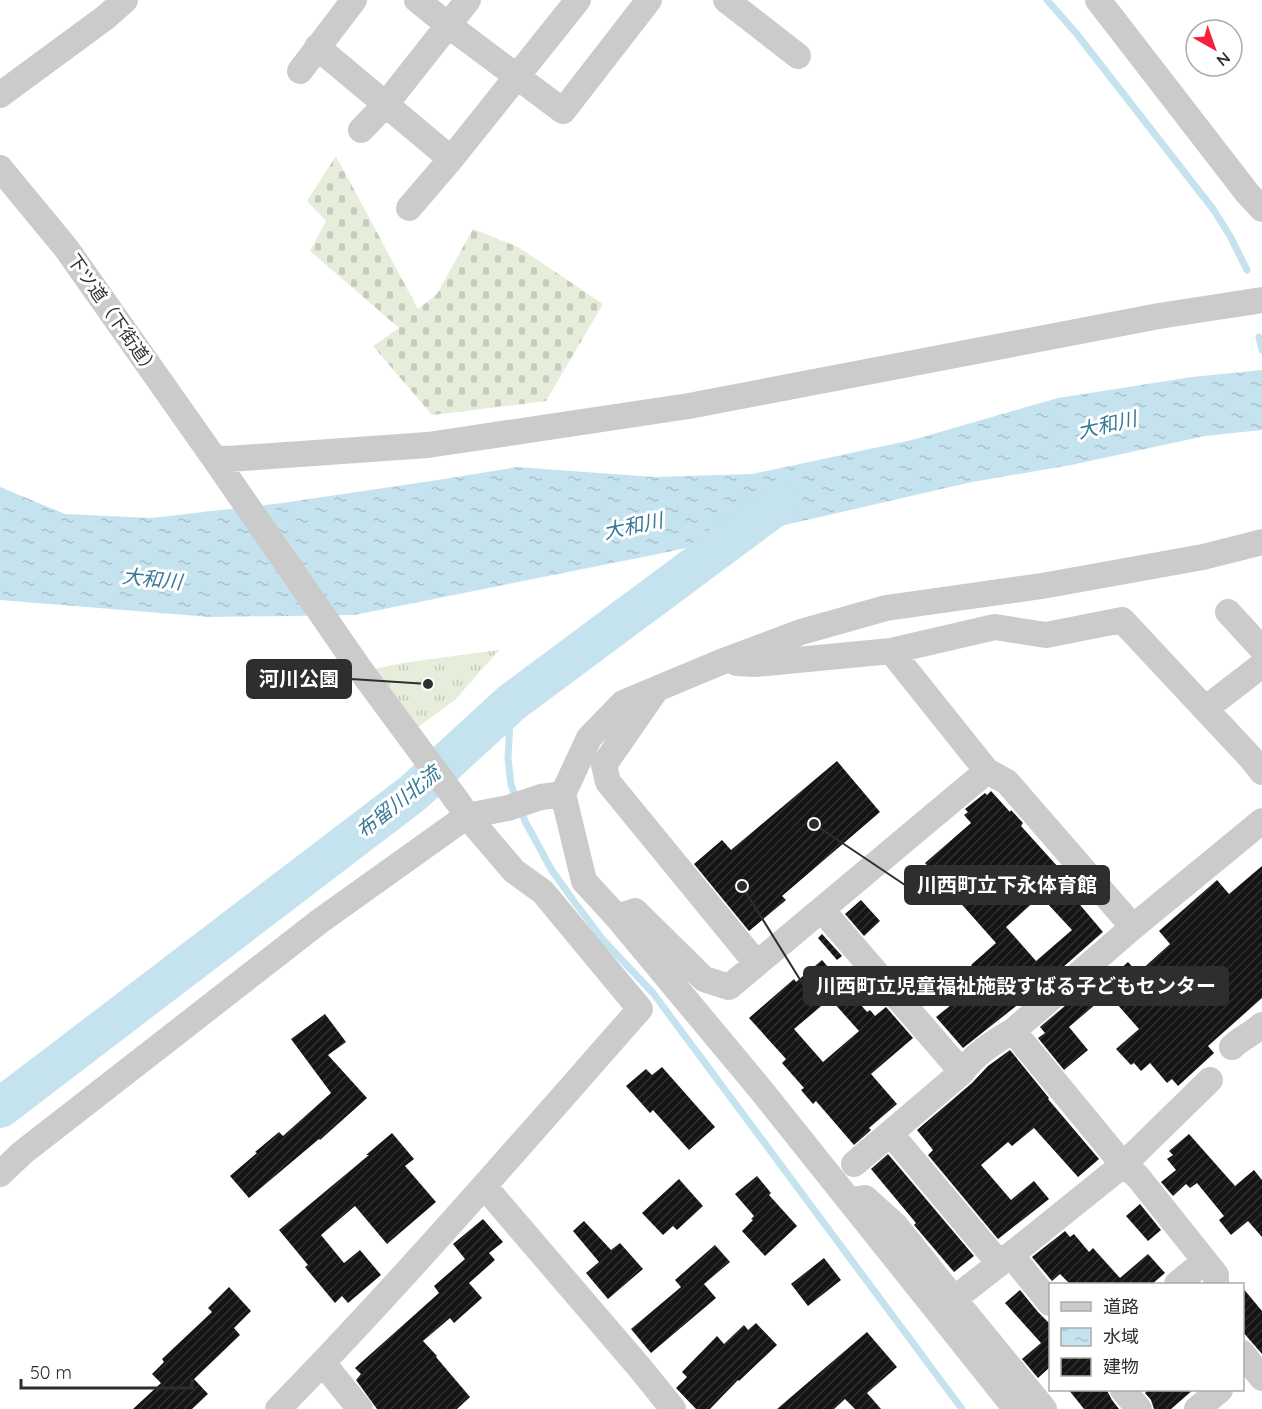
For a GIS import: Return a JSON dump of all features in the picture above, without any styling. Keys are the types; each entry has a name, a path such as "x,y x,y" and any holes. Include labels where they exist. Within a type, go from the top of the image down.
{"street":[{"path":"0,95 126,0"},
{"path":"300,71 354,0"},
{"path":"417,0 563,111 649,0"},
{"path":"361,130 386,105 468,0"},
{"path":"726,0 798,56"},
{"path":"1098,0 1262,209"},
{"path":"410,208 517,77 570,3"},
{"path":"317,47 451,159"},
{"name":"下ツ道（下街道）","path":"0,168 66,248 359,668 463,809 513,871 545,891 640,1009 484,1186"},
{"path":"217,463 229,459 428,445 665,410 1159,315 1262,300"},
{"path":"0,1174 22,1153 463,809 507,808 552,796 589,738 623,704 721,662 801,632 886,608 1042,586 1203,557 1262,542"},
{"path":"1228,612 1262,649"},
{"path":"721,662 755,664 891,651 995,627 1046,635 1122,620 1205,709 1258,760"},
{"path":"891,651 987,771 1007,782 1133,927"},
{"path":"1205,709 1262,665"},
{"path":"657,689 604,765 608,782 757,964"},
{"path":"617,917 635,911 704,979 729,987 987,771"},
{"path":"552,796 581,881 617,917 849,1200 1038,1402"},
{"path":"854,1164 999,1038 1013,1031 1133,927 1262,821"},
{"path":"545,891 581,881"},
{"path":"822,910 962,1072"},
{"path":"1013,1031 1205,1261 1216,1275 1216,1283"},
{"path":"954,1299 1124,1164 1210,1080"},
{"path":"890,1133 994,1257 1015,1260 1049,1302"},
{"path":"278,1409 323,1363 484,1186 673,1409"},
{"path":"849,1200 866,1198 896,1226 1038,1402"},
{"path":"1178,1283 1205,1261"},
{"path":"323,1363 360,1409"},
{"path":"1125,1391 1139,1409"},
{"path":"1197,1409 1218,1391"}],"green space":[{"path":"336,156 418,309 437,294 473,229 518,247 603,304 546,401 432,415 373,346 399,328 310,251 326,221 307,201"},
{"path":"499,650 455,700 418,727 375,669 402,663"}],"water":[{"name":"大和川","path":"1262,370 1262,430 1205,436 1071,465 972,482 668,552 354,615 210,617 0,600 0,487 65,514 151,518 282,503 517,467 654,477 752,474 912,440 1058,398 1192,377"}],"building":[{"path":"837,761 880,812 782,896 786,900 749,931 694,864 722,840 731,850"},
{"path":"991,791 1010,812 1011,810 1023,823 1021,826 1072,879 1064,886 1103,932 1021,1004 963,1048 936,1017 981,977 971,965 996,943 925,863 971,823 964,815 968,812 965,809 985,793 987,795","holes":["1038,898 1044,904 1046,902 1072,930 1036,961 1006,927"]},
{"path":"1262,866 1262,998 1208,1046 1214,1053 1178,1086 1172,1079 1167,1083 1150,1063 1141,1071 1134,1063 1131,1065 1116,1049 1139,1029 1101,986 1128,962 1138,973 1170,944 1159,931 1217,880 1229,894"},
{"path":"861,900 880,921 864,936 845,914"},
{"path":"822,934 842,956 837,960 818,938"},
{"path":"822,960 867,1012 870,1010 875,1016 886,1007 913,1038 871,1074 897,1104 869,1128 871,1130 854,1145 816,1101 813,1104 801,1090 804,1088 782,1063 786,1059 749,1018 794,979 796,982","holes":["826,1002 829,1005 833,1002 859,1031 823,1062 794,1029"]},
{"path":"1092,983 1104,997 1069,1027 1088,1050 1064,1070 1038,1038 1045,1033 1040,1027"},
{"path":"325,1014 346,1042 328,1055 367,1098 249,1198 230,1176 279,1132 283,1136 331,1093 291,1039"},
{"path":"1010,1050 1099,1159 1078,1177 1034,1128 1012,1146 1008,1142 981,1165 1011,1200 1034,1181 1049,1199 998,1239 928,1155 933,1150 917,1130 972,1083 988,1066"},
{"path":"662,1067 715,1127 689,1150 653,1110 650,1113 626,1086 646,1069 652,1075"},
{"path":"392,1133 414,1159 405,1166 436,1202 387,1244 355,1206 321,1235 344,1263 360,1250 381,1275 348,1303 342,1296 335,1303 305,1267 308,1265 279,1230"},
{"path":"1189,1134 1235,1186 1254,1170 1262,1180 1262,1237 1248,1221 1231,1235 1219,1220 1224,1216 1197,1183 1190,1188 1186,1184 1173,1196 1161,1182 1176,1170 1167,1159 1173,1155 1169,1151"},
{"path":"888,1154 974,1256 954,1272 871,1169"},
{"path":"757,1176 771,1193 769,1195 797,1226 765,1256 742,1231 754,1216 735,1194"},
{"path":"679,1179 703,1206 677,1230 673,1226 663,1235 642,1213"},
{"path":"1140,1204 1161,1230 1148,1241 1126,1216"},
{"path":"483,1219 503,1242 489,1253 495,1260 469,1283 482,1298 454,1323 450,1318 423,1341 470,1397 457,1409 377,1409 356,1380 361,1374 355,1368 439,1293 434,1286 465,1259 453,1244"},
{"path":"584,1221 611,1250 620,1243 643,1269 608,1299 586,1273 599,1262 573,1231"},
{"path":"1065,1231 1070,1237 1074,1234 1089,1252 1093,1248 1120,1278 1148,1254 1165,1273 1153,1283 1069,1283 1060,1274 1052,1281 1032,1257"},
{"path":"715,1245 730,1262 704,1284 716,1298 651,1353 631,1329 681,1287 675,1280"},
{"path":"824,1258 841,1280 808,1306 791,1284"},
{"path":"229,1287 251,1311 234,1328 240,1335 194,1379 208,1394 192,1409 133,1409 161,1383 152,1374 164,1362 162,1359 212,1312 208,1308"},
{"path":"1244,1289 1262,1311 1262,1354 1244,1333"},
{"path":"1020,1290 1049,1323 1049,1368 1038,1378 1022,1359 1041,1343 1005,1303"},
{"path":"756,1323 777,1345 710,1409 696,1409 676,1388 687,1377 682,1372 717,1336 724,1344 744,1325 748,1330"},
{"path":"867,1332 897,1367 867,1393 881,1409 855,1409 845,1399 834,1409 777,1409"},
{"path":"1070,1391 1107,1391 1119,1409 1084,1409"},
{"path":"1146,1391 1192,1391 1171,1409 1154,1409 1145,1393"}],"waterway":[{"path":"1047,0 1076,33 1213,209 1247,270"},
{"path":"1259,337 1262,350"},
{"name":"布留川北流","path":"0,1108 413,793 511,703 780,503"},
{"path":"511,703 508,758 511,785 525,821 551,869 604,941 653,993 962,1409"}],"place":[{"name":"河川公園","path":"428,684"},
{"name":"川西町立下永体育館","path":"814,824"},
{"name":"川西町立児童福祉施設すばる子どもセンター","path":"742,886"}]}
